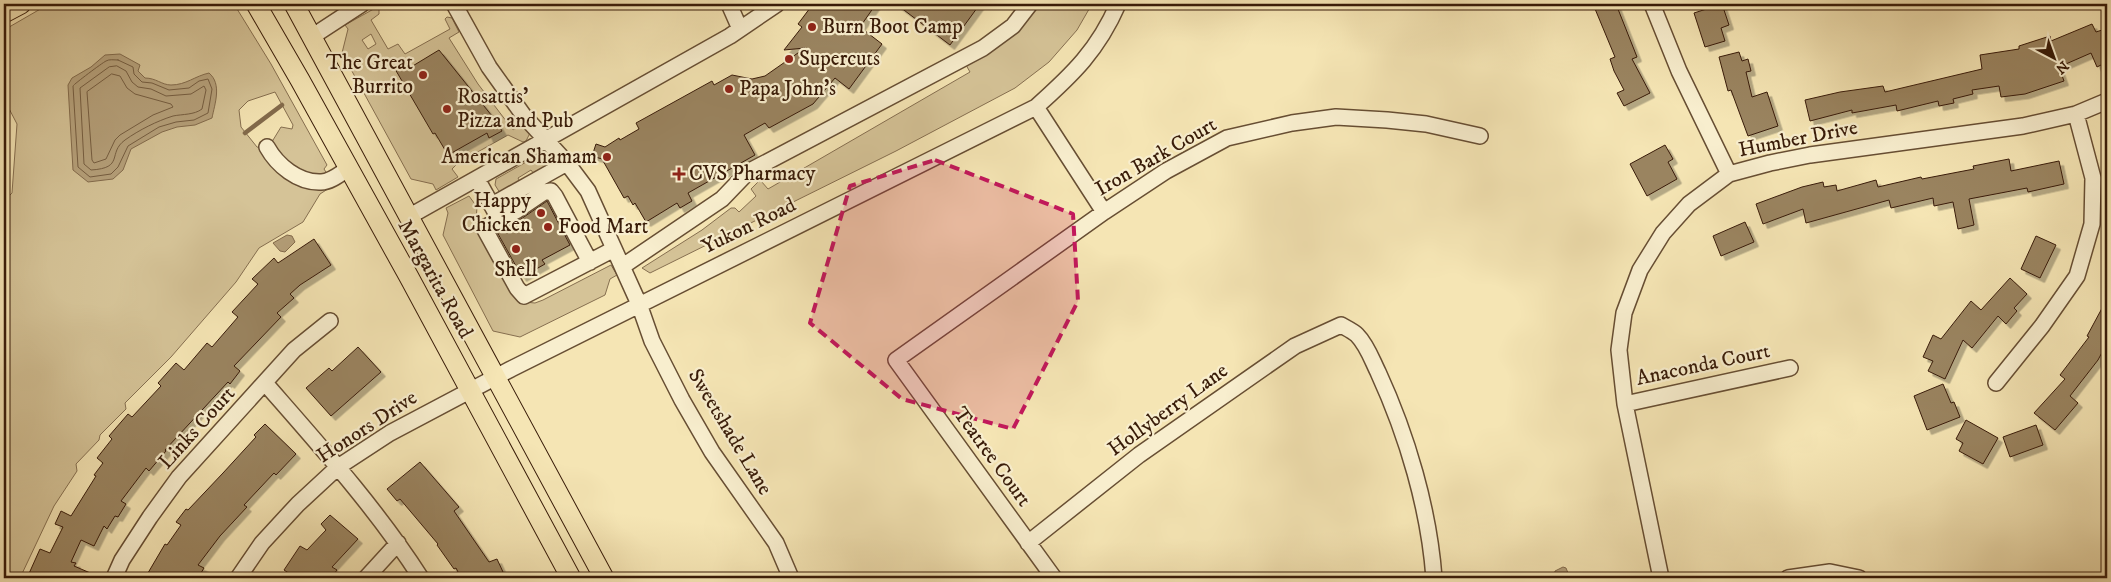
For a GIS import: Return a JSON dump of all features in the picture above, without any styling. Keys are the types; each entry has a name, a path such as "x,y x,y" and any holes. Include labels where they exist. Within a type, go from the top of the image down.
{"main road":[{"path":"4,13 21,4"},
{"name":"Margarita Road","path":"256,4 349,168 571,578"},
{"name":"Margarita Road","path":"294,4 313,36 604,578"}],"street":[{"path":"313,36 362,4"},
{"name":"Sweetshade Lane","path":"454,4 489,67 524,116 567,164 588,191 640,304 652,341 682,400 712,452 776,544 791,578"},
{"path":"729,4 740,29"},
{"path":"410,216 740,29 777,4"},
{"path":"622,266 722,199 748,172 983,48 1013,26 1030,4"},
{"name":"Yukon Road","path":"496,377 1036,107 1070,77 1090,54 1109,25 1118,4"},
{"path":"1652,4 1679,71 1729,174"},
{"name":"Humber Drive","path":"1661,578 1625,404 1619,350 1624,313 1640,270 1663,234 1689,204 1729,174 1770,163 1810,155 2023,126 2076,114 2107,101"},
{"path":"1036,107 1104,212"},
{"path":"1996,382 2042,326 2077,276 2092,224 2093,178 2076,114"},
{"name":"Iron Bark Court","path":"896,360 1104,212 1166,171 1227,138 1292,123 1336,117 1426,124 1480,136"},
{"path":"267,147 274,158 285,169 313,181 321,182 328,180 349,168"},
{"path":"492,205 567,164"},
{"path":"477,179 499,220"},
{"path":"590,262 551,191 544,192 526,203 516,212 484,228 517,288 524,296 590,262 614,248"},
{"name":"Links Court","path":"114,578 122,560 150,517 180,478 294,350 330,321"},
{"name":"Hollyberry Lane","path":"1028,543 1139,455 1295,346 1341,325 1357,335 1368,350 1402,427 1425,513 1432,551 1434,578"},
{"name":"Teatree Court","path":"896,360 1054,578"},
{"name":"Anaconda Court","path":"1625,404 1790,368"},
{"name":"Honors Drive","path":"238,578 262,543 298,504 338,467 390,434 496,377"},
{"path":"265,383 338,467 398,543 421,578"},
{"path":"366,578 398,543"},
{"path":"1788,578 1830,572 1859,578"}],"highlighted area":[{"path":"935,160 1073,214 1078,301 1013,429 902,399 810,323 850,186"}],"shaded area":[{"path":"49,4 234,4 271,64 327,165 324,169 334,185 320,194 303,222 259,248 236,282 171,357 125,403 126,409 100,435 99,440 76,464 77,471 54,506 20,578 4,578 4,201 12,193 17,124 4,99 4,30","holes":["275,92 293,125 292,129 281,127 270,145 260,148 257,147 241,127 239,110 248,101"]},
{"path":"1041,4 1092,4 1077,30 1049,62 1015,88 896,151 650,273 642,268 702,230 731,208 735,208 739,212 756,196 751,189 759,181 768,189 970,72 966,65 1020,28"},
{"path":"379,6 379,14 371,20 388,49 398,44 405,54 450,29 445,19 447,17 452,18 459,32 449,38 478,84 513,130 521,123 530,133 526,141 523,142 508,135 458,163 452,169 458,177 436,190 433,184 411,179 342,53 348,29 345,25","holes":["371,34 376,44 368,49 362,40"]},
{"path":"544,152 549,154 553,163 534,174 531,170 518,178 520,182 500,193 495,185 496,179"},
{"path":"469,196 477,207 476,221 514,291 524,302 535,303 543,300 611,265 617,275 610,279 605,295 520,337 493,331 443,235 448,213 446,208"}],"water":[{"path":"120,54 140,65 138,71 145,78 168,85 181,84 209,73 213,77 216,88 216,100 212,118 195,125 177,127 162,132 131,149 123,170 113,179 88,182 73,170 68,85 72,78 91,67 105,55"},
{"path":"287,235 292,236 295,242 285,252 280,251 273,243"},
{"path":"1563,567 1566,568 1570,578 1554,578 1555,571"}],"building":[{"path":"813,4 876,4 860,27 882,44 849,89 835,78 813,104 769,128 765,123 744,135 755,155 688,193 692,201 680,208 677,203 646,222 635,203 633,205 628,196 624,198 602,159 592,156 596,144 605,147 619,138 620,140 639,129 636,123 712,81 714,85 732,75 752,79 765,76 805,48 784,50 802,27 798,24"},
{"path":"896,4 980,4 950,45"},
{"path":"1593,4 1616,4 1637,57 1632,59 1650,93 1624,106 1617,93 1624,90 1610,59 1615,57"},
{"path":"1722,4 1729,25 1721,28 1725,41 1705,47 1694,13"},
{"path":"2092,24 2096,32 2102,30 2107,42 2107,62 2097,67 2091,53 2059,67 2064,81 2025,94 2001,97 1999,86 1972,90 1973,94 1953,99 1954,103 1939,106 1938,101 1897,111 1896,105 1852,113 1852,110 1810,121 1805,100 1840,92 1883,86 1885,92 1982,69 1980,55 2019,49 2019,46 2050,36 2051,41"},
{"name":"Rosattis' Pizza and Pub","path":"439,50 502,131 489,138 487,133 448,155 435,133 433,134 395,69 408,62 411,67"},
{"path":"1739,52 1742,61 1748,59 1751,71 1746,72 1752,97 1767,92 1778,126 1748,136 1731,90 1728,91 1719,57"},
{"path":"1665,145 1673,159 1668,162 1677,179 1647,196 1630,164"},
{"path":"2009,159 2011,171 2059,161 2064,184 2028,192 2027,188 1969,199 1974,225 1958,229 1953,202 1934,206 1933,198 1891,208 1889,200 1806,223 1803,209 1763,224 1756,204 1802,187 1823,182 1824,187 1836,185 1837,191 1876,180 1878,187 1921,177 1922,179 1974,169 1973,166"},
{"path":"547,201 570,245 542,260 545,264 522,277 497,232 521,219"},
{"path":"1745,222 1754,242 1721,256 1713,236"},
{"path":"2036,236 2056,245 2040,278 2021,269"},
{"path":"314,239 331,265 300,285 290,294 294,298 277,313 281,317 234,366 240,371 230,384 228,382 165,450 149,471 146,468 121,501 126,504 118,517 115,516 107,529 104,526 94,546 81,540 71,562 76,563 74,566 102,578 27,578 40,549 50,553 63,527 55,524 61,511 71,516 96,476 94,475 103,463 97,458 112,439 109,436 128,414 132,417 161,386 158,383 176,363 184,370 207,343 212,347 238,317 232,312 258,284 252,279 274,258 278,263"},
{"path":"2010,278 2027,294 2014,308 2017,311 2006,324 1998,316 1972,348 1963,340 1945,379 1928,371 1933,361 1923,357 1933,335 1941,339 1971,301 1981,310"},
{"path":"2107,299 2107,343 2098,360 2070,396 2078,403 2055,430 2034,413 2065,379 2060,375 2089,337 2087,336"},
{"path":"358,347 381,372 331,416 306,388 329,368 332,371"},
{"path":"1943,384 1951,403 1954,402 1960,417 1927,430 1914,396"},
{"path":"1966,420 1998,438 1983,464 1959,451 1963,443 1956,439"},
{"path":"265,424 296,454 276,475 274,473 244,505 247,507 220,536 198,565 204,568 198,578 145,578 165,544 167,545 181,525 176,522 186,509 188,510 223,473 256,437 254,435"},
{"path":"2036,425 2043,445 2010,457 2003,437"},
{"path":"420,462 459,507 454,511 489,562 497,559 503,572 497,575 499,578 461,578 438,544 400,499 397,501 387,489"},
{"path":"330,515 358,539 332,567 337,570 331,578 296,578 284,570 300,546 307,550 326,530 321,524"}],"waterway":[{"path":"245,133 282,105"}],"place":[{"name":"Burn Boot Camp","path":"812,27"},
{"name":"Supercuts","path":"789,59"},
{"name":"The Great Burrito","path":"423,75"},
{"name":"Papa John's","path":"729,89"},
{"name":"Rosattis' Pizza and Pub","path":"447,109"},
{"name":"American Shamam","path":"607,157"},
{"name":"CVS Pharmacy","path":"679,174"},
{"name":"Happy Chicken","path":"541,213"},
{"name":"Food Mart","path":"548,227"},
{"name":"Shell","path":"516,249"}]}
